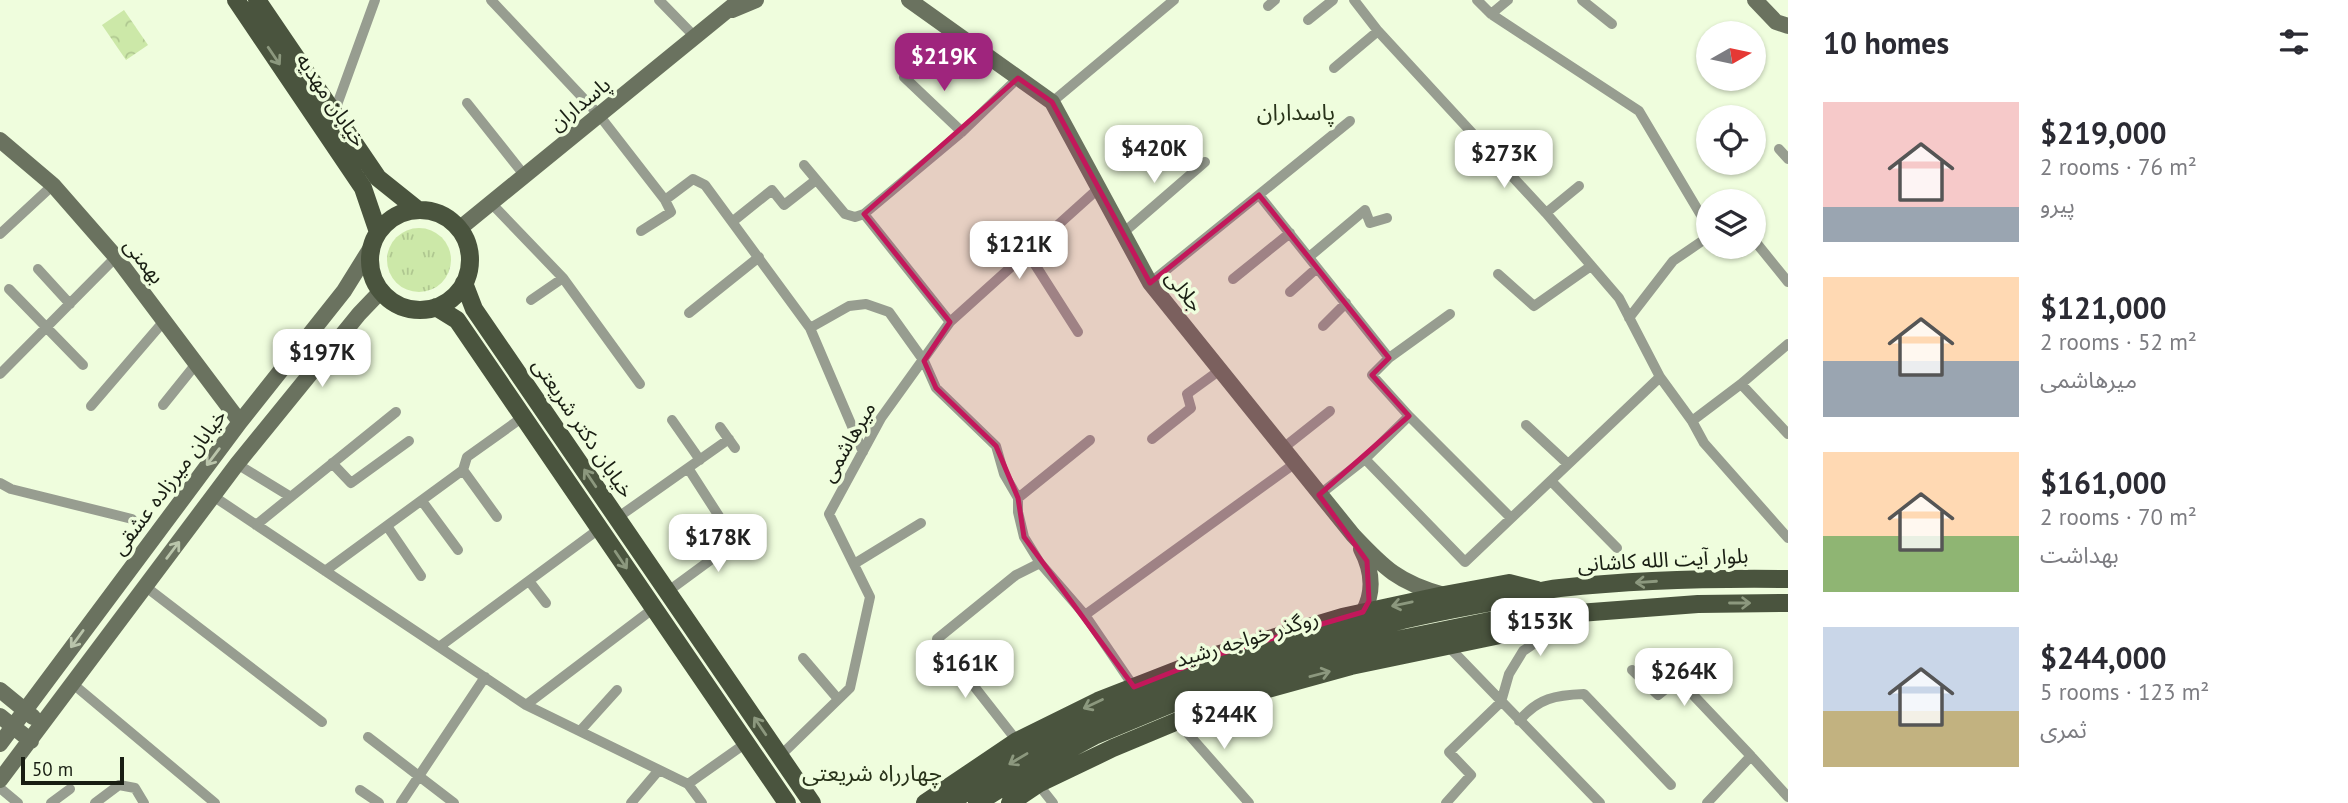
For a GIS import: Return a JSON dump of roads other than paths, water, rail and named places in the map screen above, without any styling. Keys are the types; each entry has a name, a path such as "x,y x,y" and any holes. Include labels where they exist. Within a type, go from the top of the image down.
{"main road":[{"name":"خیابان مهدیه","path":"236,0 363,188 375,239"},
{"name":"خیابان مهدیه","path":"257,0 378,178 418,210"},
{"name":"پاسداران","path":"459,229 740,0"},
{"name":"پاسداران","path":"727,13 756,0"},
{"name":"جلالی","path":"909,0 1052,102 1150,283 1353,535 1394,575 1423,590 1444,595"},
{"path":"1755,0 1776,22 1788,26"},
{"name":"بهمنی","path":"0,140 53,185 116,257 240,422"},
{"path":"418,210 433,211 448,218 459,229 470,255 469,270 464,283 447,302 421,310 406,308 381,291 373,277 370,262 375,239 396,216 418,210"},
{"name":"خیابان میرزاده عشقی","path":"0,744 6,721 24,711 240,422 344,291 375,239"},
{"name":"خیابان دکتر شریعتی","path":"464,283 474,309 812,802"},
{"name":"خیابان میرزاده عشقی","path":"0,780 237,464 359,314 381,291"},
{"name":"خیابان دکتر شریعتی","path":"436,307 457,320 787,803"},
{"path":"1353,535 1367,561 1372,586 1363,612"},
{"name":"بلوار آیت الله کاشانی","path":"1541,591 1698,578 1788,579"},
{"path":"925,803 1017,741 1098,701 1216,655 1363,612 1444,595 1509,583 1541,591"},
{"name":"روگذر خواجه رشید","path":"950,803 1025,755 1077,727 1177,685 1252,659 1350,632 1541,591"},
{"path":"1010,803 1038,784 1176,720 1228,700 1351,666 1623,609 1698,604 1788,603"},
{"name":"روگذر خواجه رشید","path":"977,803 1094,736 1208,690 1266,670 1323,655 1499,619 1623,609"},
{"path":"0,690 43,724"},
{"path":"6,721 31,741"}],"street":[{"path":"334,113 375,0"},
{"path":"491,0 600,115 666,200 671,212 641,231"},
{"path":"659,0 696,38"},
{"path":"1052,102 1174,0"},
{"path":"1308,20 1333,0"},
{"path":"1354,0 1378,31 1546,213 1619,298 1660,377 1692,421 1704,443 1788,538"},
{"path":"1477,0 1491,14 1639,111 1696,207"},
{"path":"1491,14 1508,0"},
{"path":"1582,0 1612,24"},
{"path":"1334,68 1378,31"},
{"path":"904,77 962,132"},
{"path":"804,165 845,214 864,214 962,132 1018,78"},
{"path":"467,103 525,176"},
{"path":"1150,283 1350,121"},
{"path":"1779,149 1788,159"},
{"path":"1123,233 1205,162"},
{"path":"666,200 693,179 705,185 810,328 863,452"},
{"path":"733,222 772,191 785,205 816,180"},
{"path":"0,234 53,185"},
{"path":"1546,213 1579,186"},
{"name":"میرهاشمی","path":"780,756 850,688 870,597 829,514 881,418 950,321 1099,188"},
{"path":"1259,195 1389,358"},
{"path":"491,203 563,278 640,384"},
{"path":"1309,257 1365,210 1370,222 1387,218"},
{"path":"864,214 950,321"},
{"path":"1233,279 1290,233"},
{"path":"1629,318 1673,261 1696,245"},
{"path":"1027,252 1078,332"},
{"path":"1766,255 1788,282"},
{"path":"0,374 116,257"},
{"path":"689,313 759,257"},
{"path":"1498,274 1534,306 1591,266"},
{"path":"1290,292 1318,268"},
{"path":"38,270 70,304"},
{"path":"531,300 563,278"},
{"path":"9,289 83,365"},
{"path":"1323,326 1346,303"},
{"path":"810,328 849,306 866,304 889,312 924,361 936,388 996,446 1004,474 1018,498 1018,512 1024,537 1040,563 1085,615 1134,687"},
{"path":"1450,314 1389,358 1372,374 1409,416 1511,519"},
{"path":"91,405 164,321"},
{"path":"1692,421 1788,344"},
{"path":"163,405 196,364"},
{"path":"1152,439 1191,408 1186,394 1220,370"},
{"path":"1365,459 1465,562 1660,377"},
{"path":"1741,384 1788,434"},
{"path":"1282,449 1330,411"},
{"path":"256,525 396,412"},
{"path":"1319,495 1365,459 1409,416"},
{"path":"325,571 463,470 467,457 523,417"},
{"path":"672,420 700,460"},
{"path":"1526,425 1568,464"},
{"path":"617,518 700,460 732,443 720,427"},
{"path":"1018,498 1090,440"},
{"path":"332,463 351,483 409,441"},
{"path":"237,464 291,496"},
{"path":"1085,615 1294,464"},
{"path":"688,468 724,524"},
{"path":"463,470 497,517"},
{"path":"1551,481 1617,548"},
{"path":"0,483 11,489 132,519"},
{"path":"213,496 526,705 688,784 702,803"},
{"path":"422,501 457,550"},
{"path":"854,564 921,523"},
{"path":"387,526 421,576"},
{"path":"439,647 599,529"},
{"path":"667,592 750,531"},
{"path":"1017,741 937,639 1016,575 1040,563"},
{"path":"529,581 546,603"},
{"path":"145,587 322,722"},
{"path":"526,705 654,608"},
{"path":"1446,803 1471,775 1449,752 1501,702 1509,674 1523,651 1545,636 1581,618"},
{"path":"1447,646 1600,803"},
{"path":"803,658 838,699"},
{"path":"1632,670 1658,695 1678,679 1787,795"},
{"path":"401,803 485,677"},
{"path":"73,684 215,803"},
{"path":"580,731 617,690"},
{"path":"1519,721 1530,708 1558,695 1584,694 1671,785"},
{"path":"1176,720 1249,803"},
{"path":"368,737 454,803"},
{"path":"688,784 746,743"},
{"path":"1707,803 1751,757"},
{"path":"631,803 659,770"},
{"path":"1038,784 1053,803"},
{"path":"95,803 119,785 135,788 144,803"},
{"path":"0,788 18,803"},
{"path":"51,803 70,789"},
{"path":"360,790 379,803"}],"district":[{"name":"پاسداران","path":"1296,112"},
{"name":"چهارراه شریعتی","path":"872,773"}]}
